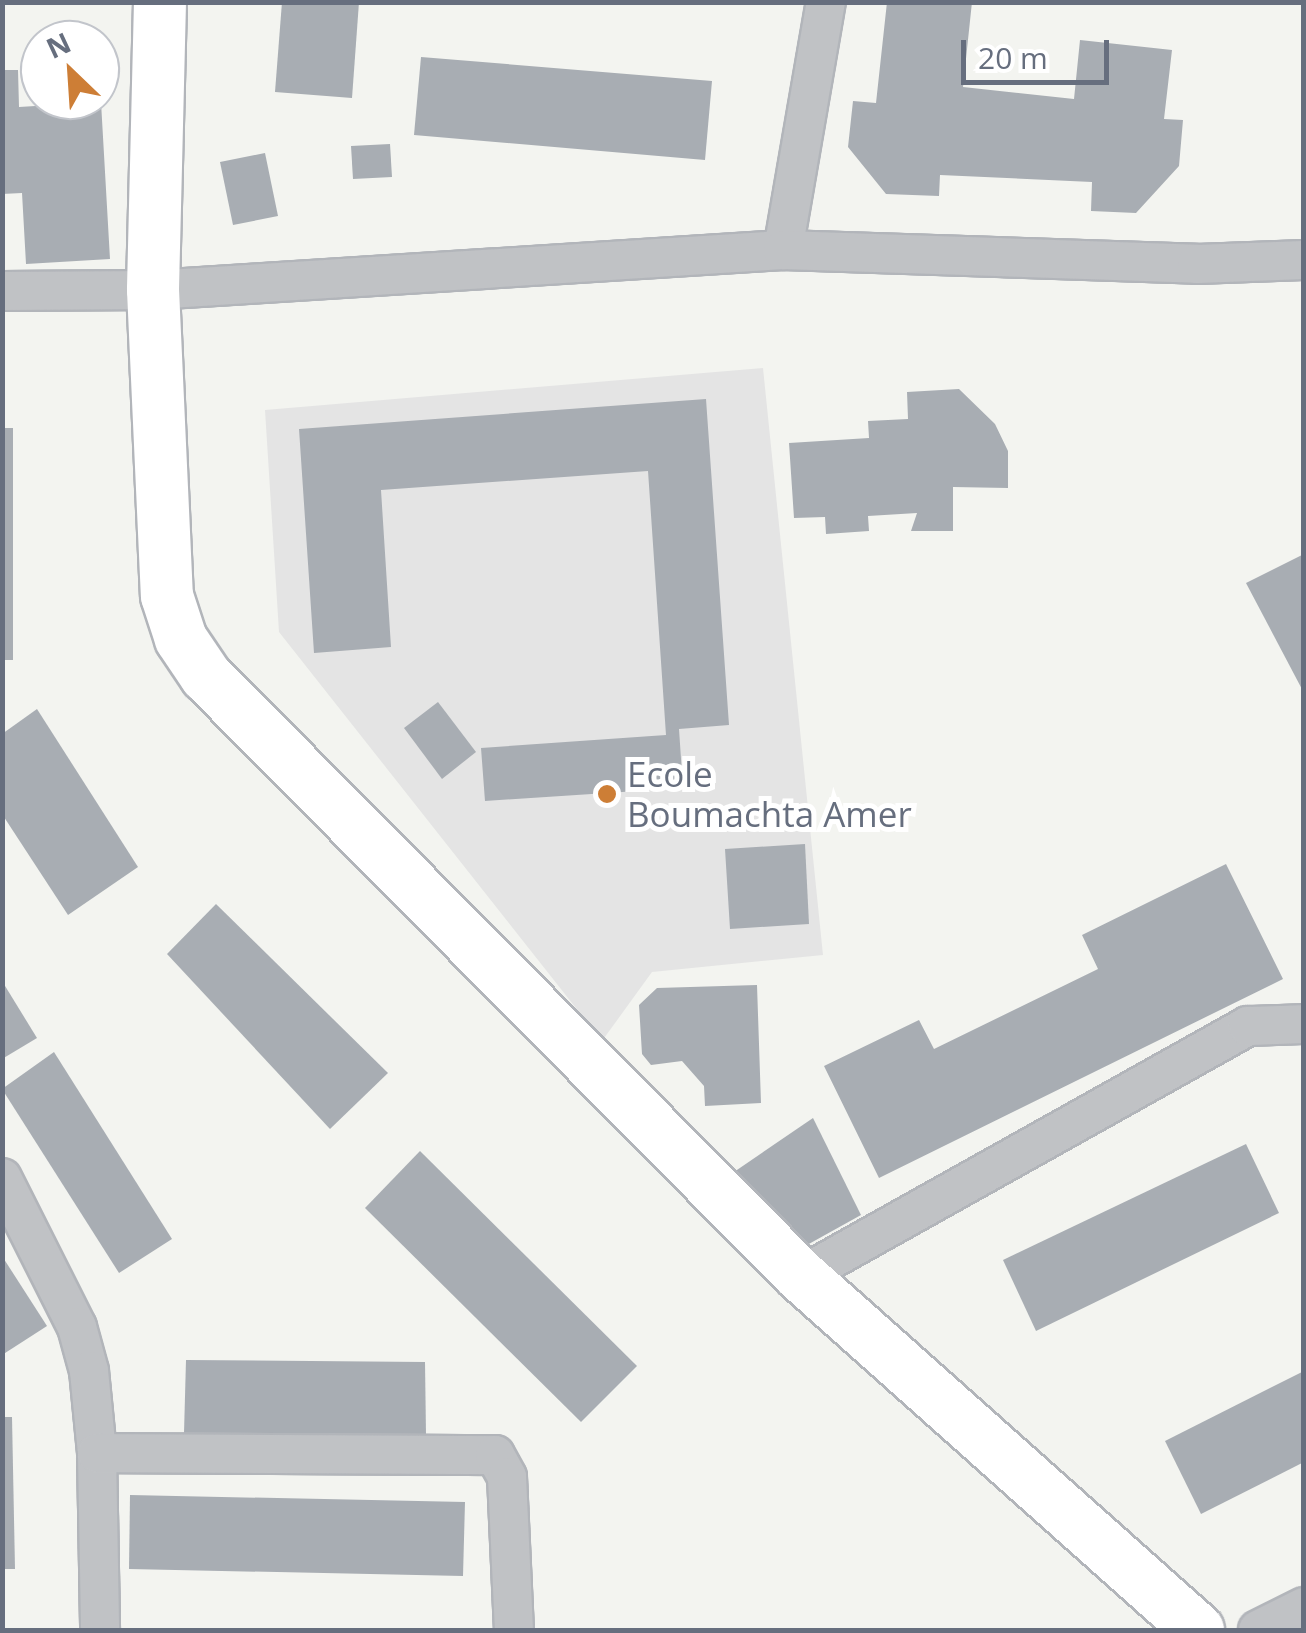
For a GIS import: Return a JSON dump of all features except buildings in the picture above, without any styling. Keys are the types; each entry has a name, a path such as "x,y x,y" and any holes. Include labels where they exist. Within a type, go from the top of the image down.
{"main road":[{"path":"160,2 153,290 168,596 181,640 206,676 800,1276 1198,1630"}],"street":[{"path":"783,250 826,2"},
{"path":"2,291 153,290 783,250 1197,264 1304,260"},
{"path":"800,1276 1248,1026 1304,1024"},
{"path":"2,1178 77,1327 97,1453 100,1630"},
{"path":"97,1453 495,1455 507,1477 514,1630"},
{"path":"1258,1630 1304,1607"}],"shaded area":[{"name":"Ecole Boumachta Amer","path":"763,368 823,955 652,972 602,1041 279,632 265,410"}],"place":[{"name":"Ecole Boumachta Amer","path":"607,794"}]}
